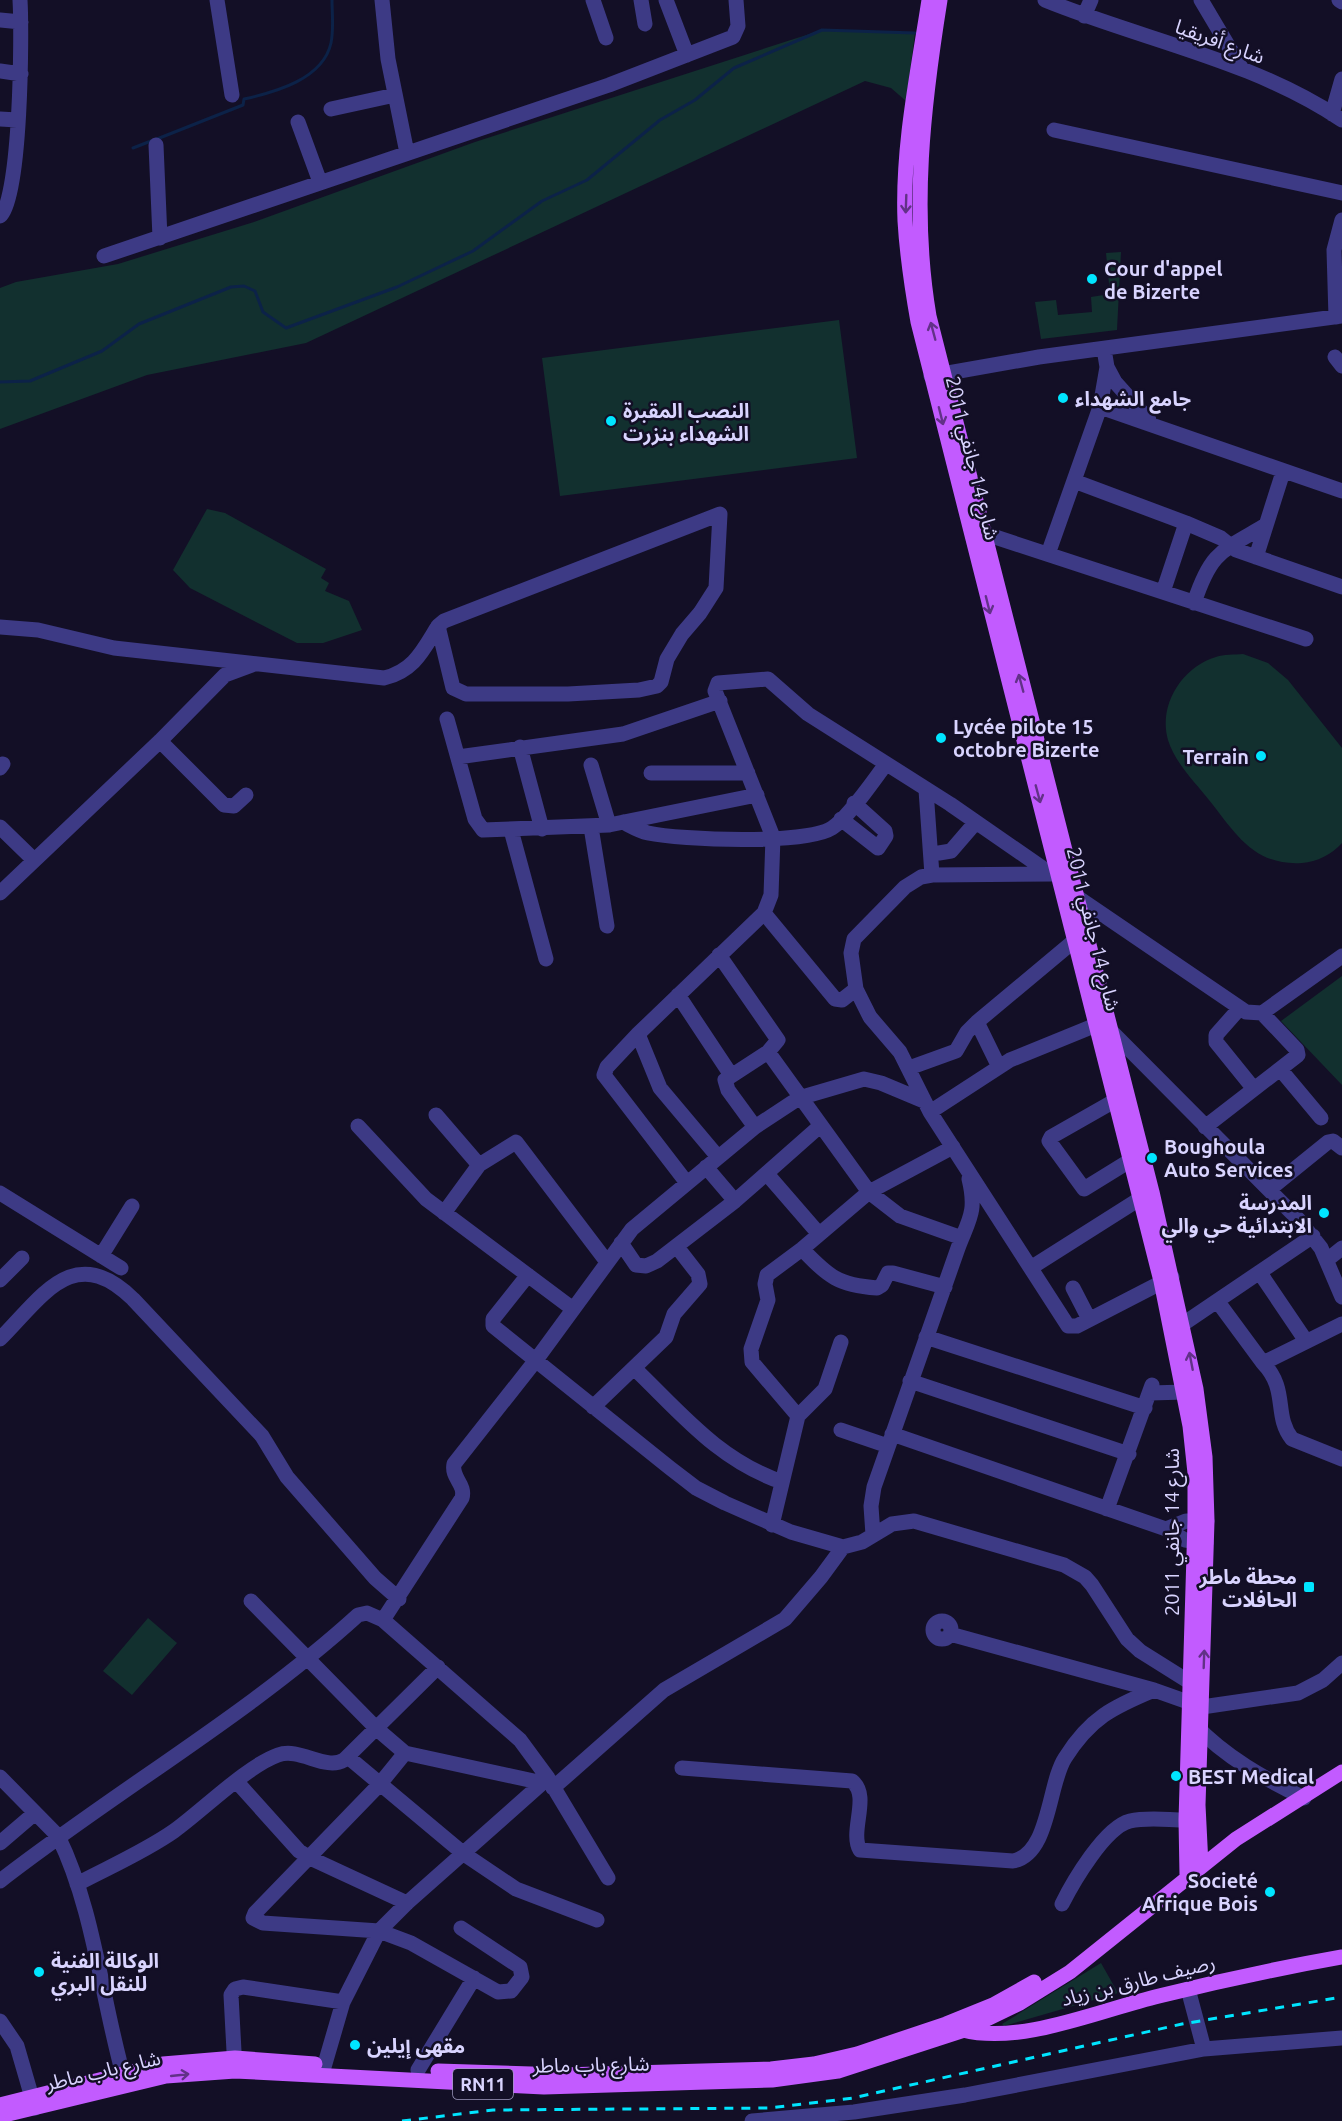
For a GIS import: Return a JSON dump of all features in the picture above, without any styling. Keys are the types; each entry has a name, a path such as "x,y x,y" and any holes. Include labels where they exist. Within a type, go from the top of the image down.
{"main road":[{"name":"شارع 14 جانفي 2011","path":"929,0 914,92 905,218 909,276 983,533 1060,874 1077,897 1081,939"},
{"name":"شارع 14 جانفي 2011","path":"940,0 926,92 919,220 924,286 938,375 992,622 1060,874 1081,939 1167,1279 1185,1392 1201,1521"},
{"name":"شارع 14 جانفي 2011","path":"1102,1027 1116,1100 1141,1198 1183,1324 1205,1457 1186,1820 1193,1864"},
{"path":"1193,1864 1201,1731"},
{"name":"RN11","path":"946,2024 993,2005 1063,1964 1193,1864 1244,1834 1299,1796 1342,1772"},
{"name":"RN11","path":"964,2030 1020,2003 1070,1972 1193,1864"},
{"name":"رصيف طارق بن زياد","path":"946,2024 964,2030 994,2035 1023,2032 1188,1989 1342,1957"},
{"name":"شارع باب ماطر","path":"323,2069 562,2075 793,2067 857,2054 946,2024"},
{"name":"شارع باب ماطر","path":"0,2116 33,2102 124,2079 166,2076 236,2064 528,2086 783,2079 815,2076 862,2064 964,2030"},
{"name":"شارع باب ماطر","path":"0,2105 33,2102"}],"street":[{"path":"0,216 9,205 6,188 7,167 17,120 21,74 20,0"},
{"path":"217,0 232,95"},
{"path":"382,0 395,94 407,153"},
{"path":"593,0 606,38"},
{"path":"641,0 645,24"},
{"path":"666,0 687,55"},
{"path":"104,256 597,89 733,37 737,32 736,0"},
{"name":"شارع أفريقيا","path":"1045,0 1084,16 1242,69 1337,117"},
{"path":"1084,16 1090,0"},
{"path":"1201,0 1242,69"},
{"path":"0,20 21,22"},
{"path":"0,71 21,74"},
{"path":"1337,117 1342,79"},
{"path":"331,109 395,94"},
{"path":"0,119 17,120"},
{"path":"298,122 320,182"},
{"path":"1054,130 1342,193"},
{"path":"156,145 160,238"},
{"path":"938,375 1339,316 1334,250 1342,220"},
{"path":"1048,554 1100,407 1107,367 1104,349"},
{"path":"1107,367 1135,406 1154,424"},
{"path":"1100,407 1342,491"},
{"path":"1256,557 1283,472"},
{"path":"1074,481 1221,538 1230,547 1342,586"},
{"path":"0,627 38,630 114,648 384,678 400,674 415,663 438,626 467,610 520,592 720,514 716,588 700,613 682,634 665,664 661,682 654,688 568,694 461,693 451,683 438,626"},
{"path":"1163,592 1186,524"},
{"path":"1194,603 1209,564 1230,547 1266,525"},
{"path":"983,533 1306,639"},
{"path":"0,893 160,741 225,675 256,664"},
{"path":"687,1182 605,1079 604,1071 638,1034 764,913 771,895 773,837 715,691 718,683 768,679 808,714 1060,874"},
{"path":"458,757 623,734 720,701"},
{"path":"447,720 478,825 492,831 616,824 757,795"},
{"path":"160,741 224,805 234,806 246,795"},
{"path":"520,747 542,829"},
{"path":"616,824 659,835 734,839 822,832 841,819 886,764"},
{"path":"591,765 616,824"},
{"path":"651,773 748,773"},
{"path":"926,790 932,875"},
{"path":"841,819 878,848 886,836 885,831 854,803"},
{"path":"939,853 951,851 976,822"},
{"path":"0,827 34,860"},
{"path":"591,827 607,926"},
{"path":"511,831 546,959"},
{"path":"1060,874 921,877 905,887 854,939 851,953 856,989 870,1017 909,1068 927,1107 1068,1326 1072,1328 1167,1279"},
{"path":"1077,897 1239,1009 1262,1013 1298,1052 1280,1069 1205,1127"},
{"path":"764,913 835,999 842,1000 856,989"},
{"path":"909,1068 956,1051 967,1032 977,1022 1081,939"},
{"path":"719,955 776,1036 776,1044 768,1052 731,1075 725,1085 755,1127"},
{"path":"1262,1013 1342,956"},
{"path":"678,995 731,1075"},
{"path":"1239,1009 1216,1035 1216,1042 1254,1089"},
{"path":"977,1022 999,1067"},
{"path":"927,1107 1034,1049 1102,1027 1270,1189 1313,1236 1327,1260 1342,1297"},
{"path":"638,1034 660,1088 712,1162 735,1201"},
{"path":"768,1052 869,1192 900,1216 962,1238"},
{"path":"1280,1069 1321,1118"},
{"path":"383,1620 399,1599 462,1498 462,1486 454,1474 454,1464 536,1360 632,1229 755,1127 799,1098 864,1079 881,1083 927,1107"},
{"path":"1116,1100 1051,1137 1049,1141 1084,1189 1131,1160"},
{"path":"436,1115 478,1165"},
{"path":"358,1126 426,1199 573,1309"},
{"path":"621,1243 633,1262 640,1267 657,1261 735,1201 820,1126"},
{"path":"1270,1189 1328,1142 1333,1141 1342,1148"},
{"path":"444,1213 478,1165 509,1143 519,1143 607,1262"},
{"path":"798,1416 760,1374 751,1356 768,1300 764,1279 802,1250 869,1192 953,1147"},
{"path":"873,1535 872,1497 910,1381 962,1238 970,1224 974,1206 967,1168"},
{"path":"767,1174 819,1234"},
{"path":"0,1193 121,1268"},
{"path":"1032,1267 1141,1198"},
{"path":"100,1256 132,1206"},
{"path":"1183,1324 1313,1236"},
{"path":"592,1407 666,1337 674,1314 700,1284 698,1274 677,1246"},
{"path":"1327,1260 1342,1248"},
{"path":"802,1250 826,1274 840,1282 877,1288 882,1285 888,1273 893,1272 945,1287"},
{"path":"0,1280 22,1258"},
{"path":"1260,1274 1306,1341"},
{"path":"0,1339 37,1299 69,1275 91,1276 113,1282 133,1299 262,1436 287,1477 375,1578 399,1599"},
{"path":"528,1275 492,1323 592,1407 696,1488 772,1525 843,1546 862,1542 892,1524 914,1521 1064,1565 1084,1577 1092,1585 1133,1645 1194,1700 1201,1731 1231,1756 1299,1796"},
{"path":"1073,1288 1089,1319"},
{"path":"1218,1302 1277,1379 1284,1424 1292,1439 1342,1459"},
{"path":"1263,1363 1342,1324"},
{"path":"927,1337 1149,1395 1185,1392"},
{"path":"772,1525 798,1416 825,1389 841,1342"},
{"path":"633,1368 719,1450 756,1472 782,1482"},
{"path":"910,1381 1129,1454"},
{"path":"1107,1509 1149,1395"},
{"path":"841,1430 890,1440 1107,1509 1166,1529 1185,1540 1201,1543"},
{"path":"1166,1529 1201,1521"},
{"path":"323,2069 343,2002 379,1931 407,1903 464,1854 664,1690 785,1619 821,1577 843,1546"},
{"path":"250,1601 376,1729 405,1753 548,1783"},
{"path":"0,1881 58,1836 308,1660 358,1615 367,1613 383,1620 510,1729 548,1783 608,1878"},
{"path":"950,1634 1194,1700 1230,1702 1298,1693 1323,1680 1342,1663"},
{"path":"77,1884 164,1838 237,1782 278,1755 296,1753 334,1763 348,1757 438,1667"},
{"path":"682,1768 852,1780 859,1792 857,1840 860,1850 1020,1860 1029,1851 1045,1824 1060,1768 1077,1742 1095,1721 1113,1707 1154,1690"},
{"path":"405,1753 380,1785 255,1913 254,1920 263,1923 379,1931 411,1943 506,1993 515,1987 522,1973 518,1965 461,1928"},
{"path":"348,1757 464,1854 525,1894 597,1920"},
{"path":"1,1780 58,1836 77,1884 124,2079"},
{"path":"237,1782 286,1838 310,1858 407,1903"},
{"path":"0,1843 35,1813"},
{"path":"1062,1904 1087,1862 1124,1823 1137,1820 1186,1820"},
{"path":"418,2070 474,1978"},
{"path":"236,2064 231,1995 235,1989 243,1988 343,2002"},
{"path":"1188,1989 1204,2049"},
{"path":"0,2021 17,2046 33,2102"},
{"path":"752,2121 854,2112 986,2092 1204,2049 1342,2038"}],"green space":[{"path":"822,30 915,33 906,101 891,88 865,81 306,343 147,375 0,429 0,288 16,282 118,264 254,222 475,142"},
{"path":"1121,252 1117,330 1041,339 1035,302 1056,300 1058,315 1092,312 1091,297 1110,294 1106,253"},
{"path":"839,320 857,458 560,496 542,358"},
{"path":"207,509 225,513 326,569 321,578 329,583 325,591 349,601 362,630 323,643 297,643 190,588 173,570"},
{"path":"1243,654 1268,663 1288,680 1342,748 1342,843 1319,859 1302,863 1285,863 1271,859 1248,845 1228,825 1186,772 1175,757 1168,740 1166,714 1170,701 1183,678 1204,662 1216,657"},
{"path":"1342,976 1342,1085 1281,1021"},
{"path":"148,1618 177,1643 132,1695 103,1671"},
{"path":"1101,1963 1118,1993 1004,2026 1002,2024"}],"waterway":[{"path":"157,139 243,105 244,99 283,88 308,75 319,66 331,43 332,0"},
{"path":"0,382 30,381 102,351 139,324 231,287 244,286 255,291 263,312 286,328 397,287 473,251 542,201 587,180 660,120 695,100 734,68 822,30 915,33"},
{"path":"133,148 151,141"}],"railway":[{"path":"402,2121 493,2110 770,2108 853,2098 1182,2024 1342,1997"}],"place":[{"name":"Cour d'appel de Bizerte","path":"1092,279"},
{"name":"جامع الشهداء","path":"1063,398"},
{"name":"النصب المقبرة الشهداء بنزرت","path":"611,421"},
{"name":"Lycée pilote 15 octobre Bizerte","path":"941,738"},
{"name":"Terrain","path":"1261,756"},
{"name":"Boughoula Auto Services","path":"1152,1158"},
{"name":"المدرسة الابتدائية حي والي","path":"1324,1213"},
{"name":"محطة ماطر الحافلات","path":"1309,1587"},
{"name":"BEST Medical","path":"1176,1776"},
{"name":"Societé Afrique Bois","path":"1270,1892"},
{"name":"الوكالة الفنية للنقل البري","path":"39,1972"},
{"name":"مقهى إيلين","path":"355,2045"}]}
